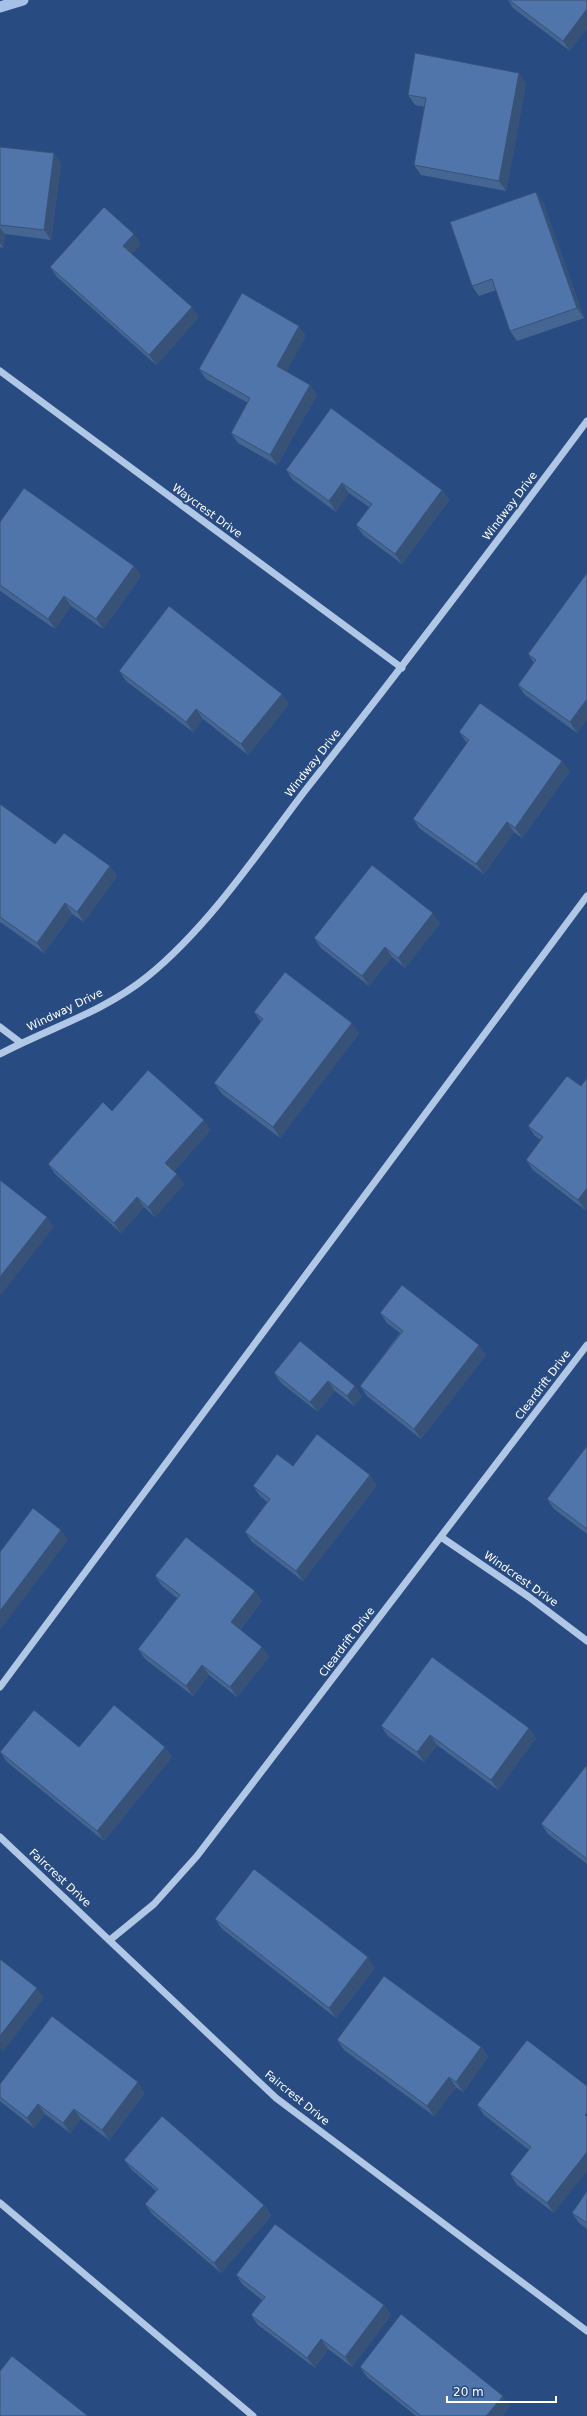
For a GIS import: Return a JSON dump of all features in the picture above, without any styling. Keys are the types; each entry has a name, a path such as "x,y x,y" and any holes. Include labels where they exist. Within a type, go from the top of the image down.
{"street":[{"name":"Waycrest Drive","path":"0,371 402,668"},
{"name":"Windway Drive","path":"0,1054 97,1009 147,977 182,944 220,901 402,668 587,421"},
{"path":"0,1687 587,896"},
{"path":"0,1027 21,1043"},
{"name":"Cleardrift Drive","path":"110,1940 154,1904 197,1856 587,1345"},
{"name":"Windcrest Drive","path":"441,1537 529,1597 587,1641"},
{"name":"Faircrest Drive","path":"0,1837 276,2098 587,2330"},
{"path":"0,2203 253,2416"}],"building":[{"path":"509,0 587,0 587,9 563,41"},
{"path":"415,53 519,73 499,181 414,165 426,98 408,95"},
{"path":"0,147 54,153 44,230 0,225"},
{"path":"536,192 577,308 510,331 492,279 472,286 450,222"},
{"path":"104,207 134,234 123,246 192,307 149,355 50,267"},
{"path":"242,293 299,326 277,366 310,385 270,455 231,433 250,398 199,369"},
{"path":"331,408 442,490 395,554 356,525 372,504 342,483 329,501 286,470"},
{"path":"24,488 134,566 96,619 64,596 48,619 0,585 0,522"},
{"path":"587,573 587,699 570,722 518,685 536,660 528,654"},
{"path":"169,606 282,694 241,744 196,709 186,722 119,671"},
{"path":"480,703 562,761 515,828 507,822 476,864 413,819 469,740 459,732"},
{"path":"0,804 55,844 64,833 110,866 77,912 65,903 37,943 0,917"},
{"path":"372,865 433,913 398,958 385,947 362,976 314,938"},
{"path":"285,972 352,1023 273,1127 214,1083 263,1019 254,1012"},
{"path":"148,1070 204,1120 165,1163 177,1174 148,1207 137,1197 114,1223 48,1164 103,1102 112,1111"},
{"path":"567,1076 581,1086 587,1078 587,1188 578,1200 526,1160 543,1137 528,1126"},
{"path":"0,1180 47,1217 0,1277"},
{"path":"402,1285 479,1345 414,1429 360,1386 403,1331 380,1313"},
{"path":"300,1341 355,1386 347,1396 328,1381 310,1402 274,1373"},
{"path":"317,1434 370,1475 296,1571 245,1532 270,1499 253,1486 277,1454 293,1466"},
{"path":"587,1446 587,1529 547,1499"},
{"path":"33,1508 61,1530 0,1611 0,1552"},
{"path":"186,1537 255,1591 231,1622 262,1647 230,1687 202,1665 186,1686 138,1649 180,1595 155,1576"},
{"path":"432,1657 529,1728 491,1780 430,1735 417,1752 381,1726"},
{"path":"114,1705 165,1747 97,1831 0,1752 34,1710 79,1747"},
{"path":"586,1766 587,1767 587,1859 541,1824"},
{"path":"254,1869 368,1957 329,2008 215,1919"},
{"path":"0,1959 37,1988 0,2036"},
{"path":"384,1976 481,2047 456,2082 449,2077 427,2106 337,2040"},
{"path":"52,2016 138,2082 102,2130 74,2109 63,2123 38,2104 27,2118 0,2097 0,2084"},
{"path":"527,2040 587,2086 587,2113 585,2115 587,2117 587,2152 547,2203 510,2174 531,2147 477,2105"},
{"path":"162,2116 264,2205 214,2263 145,2204 158,2189 124,2160"},
{"path":"587,2191 587,2223 572,2213"},
{"path":"275,2224 384,2305 345,2357 321,2339 307,2358 251,2315 265,2297 236,2275"},
{"path":"401,2314 503,2396 486,2416 421,2416 360,2367"},
{"path":"12,2356 88,2416 0,2416 0,2371"}],"waterway":[{"path":"0,7 23,0"}]}
